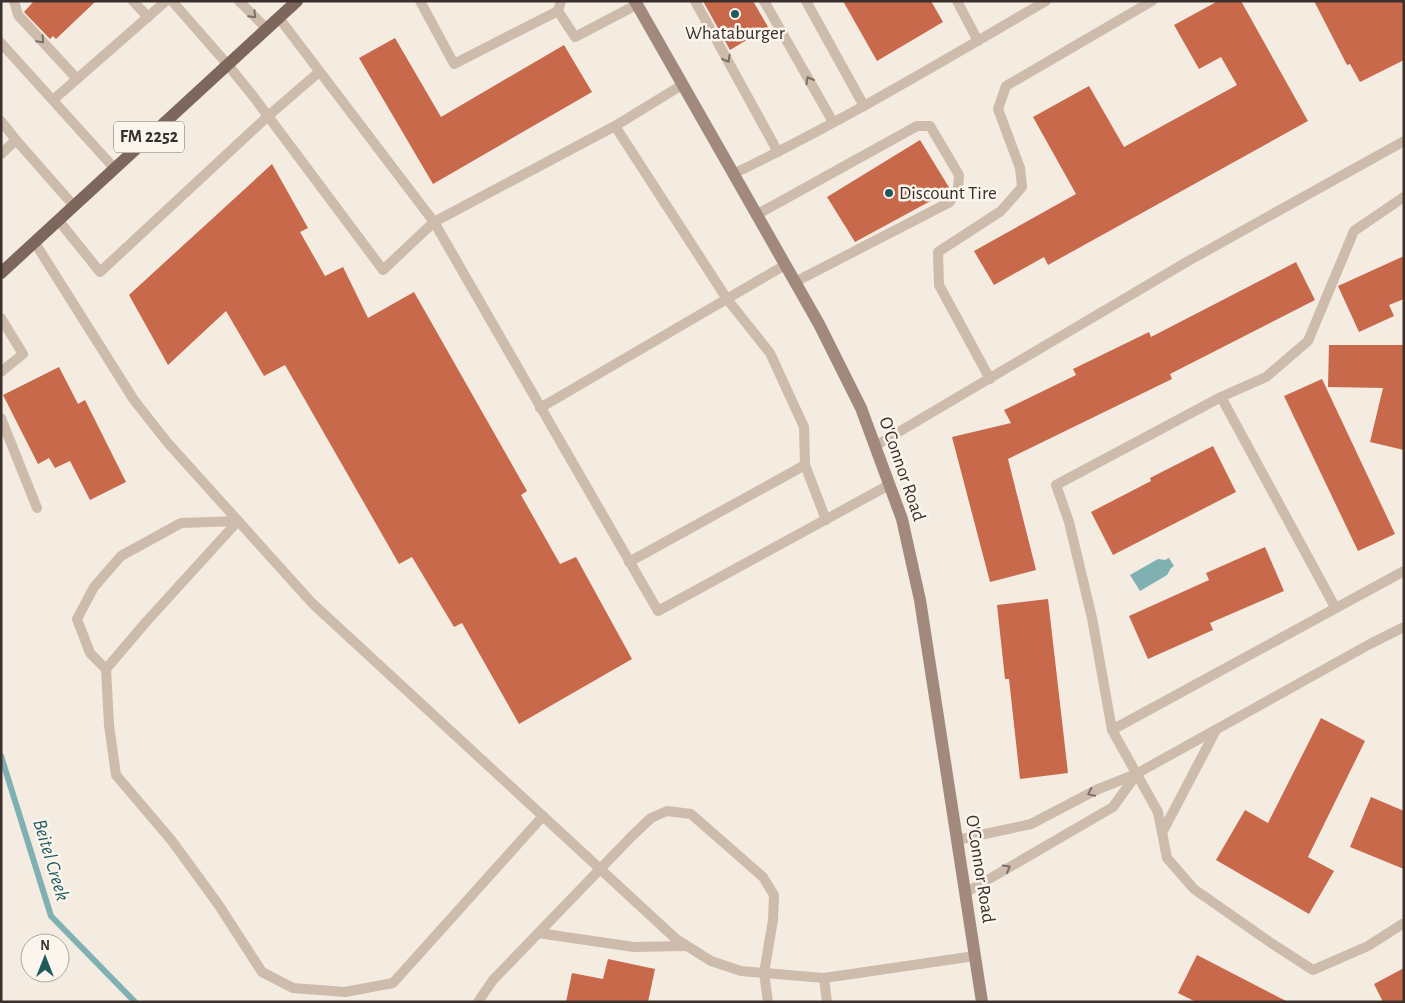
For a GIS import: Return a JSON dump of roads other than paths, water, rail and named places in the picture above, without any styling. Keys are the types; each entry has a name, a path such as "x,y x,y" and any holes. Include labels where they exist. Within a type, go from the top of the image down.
{"main road":[{"name":"FM 2252","path":"1,273 297,1"},
{"name":"O'Connor Road","path":"635,3 819,324 861,408 902,519 920,600 982,1002"}],"lane":[{"path":"14,1 18,15 77,79"},
{"path":"133,1 148,17"},
{"path":"53,100 166,1"},
{"path":"172,1 228,65 383,270 434,222 615,126 682,85"},
{"path":"239,1 267,29"},
{"path":"420,1 454,64 560,6 575,37 635,3"},
{"path":"695,1 778,152"},
{"path":"764,1 833,122"},
{"path":"806,1 864,106"},
{"path":"957,1 978,41"},
{"path":"733,174 864,106 978,41 1033,4 1046,1"},
{"path":"990,379 939,285 938,252 1001,211 1022,187 1020,168 998,109 1006,86 1152,1"},
{"path":"279,18 434,222 658,611 889,485"},
{"path":"1,43 115,169"},
{"path":"59,221 100,272 268,116 319,72"},
{"path":"1,121 74,206"},
{"path":"615,126 727,299 770,353 804,427 805,465 826,520"},
{"path":"756,215 917,126 930,126 959,175 958,189 950,202 795,282"},
{"path":"1,154 16,140"},
{"path":"875,446 1190,260 1404,141"},
{"path":"1404,198 1354,231 1308,341 1266,377 1221,397 1056,485 1069,522 1092,618 1112,730 1158,812 1167,858 1194,889 1313,970 1368,946 1404,923"},
{"path":"35,243 134,400 167,442 312,602 676,939 711,961 741,971 824,978 975,956"},
{"path":"540,408 785,265"},
{"path":"1,318 24,354 1,372"},
{"path":"1221,397 1335,607"},
{"path":"1,418 37,508"},
{"path":"629,562 805,465"},
{"path":"238,521 181,523 121,556 94,587 78,620 90,653 106,669 109,725 116,775 172,841 218,904 262,972 293,988 345,992 393,983 543,816"},
{"path":"106,669 238,521"},
{"path":"1112,730 1404,571"},
{"path":"956,840 1031,824 1096,790 1136,774 1404,627"},
{"path":"1162,833 1216,730"},
{"path":"965,893 1113,807 1136,774"},
{"path":"478,1002 493,980 650,818 667,811 691,814 763,877 774,895 773,920 764,973 768,1002"},
{"path":"538,933 634,947 687,946"},
{"path":"824,978 827,1002"}],"water":[{"path":"1169,558 1174,566 1167,575 1140,591 1130,575 1158,559 1165,560"}],"waterway":[{"name":"Beitel Creek","path":"1,756 51,916 135,1002"}],"place":[{"name":"Whataburger","path":"735,14"},
{"name":"Discount Tire","path":"889,193"}]}
